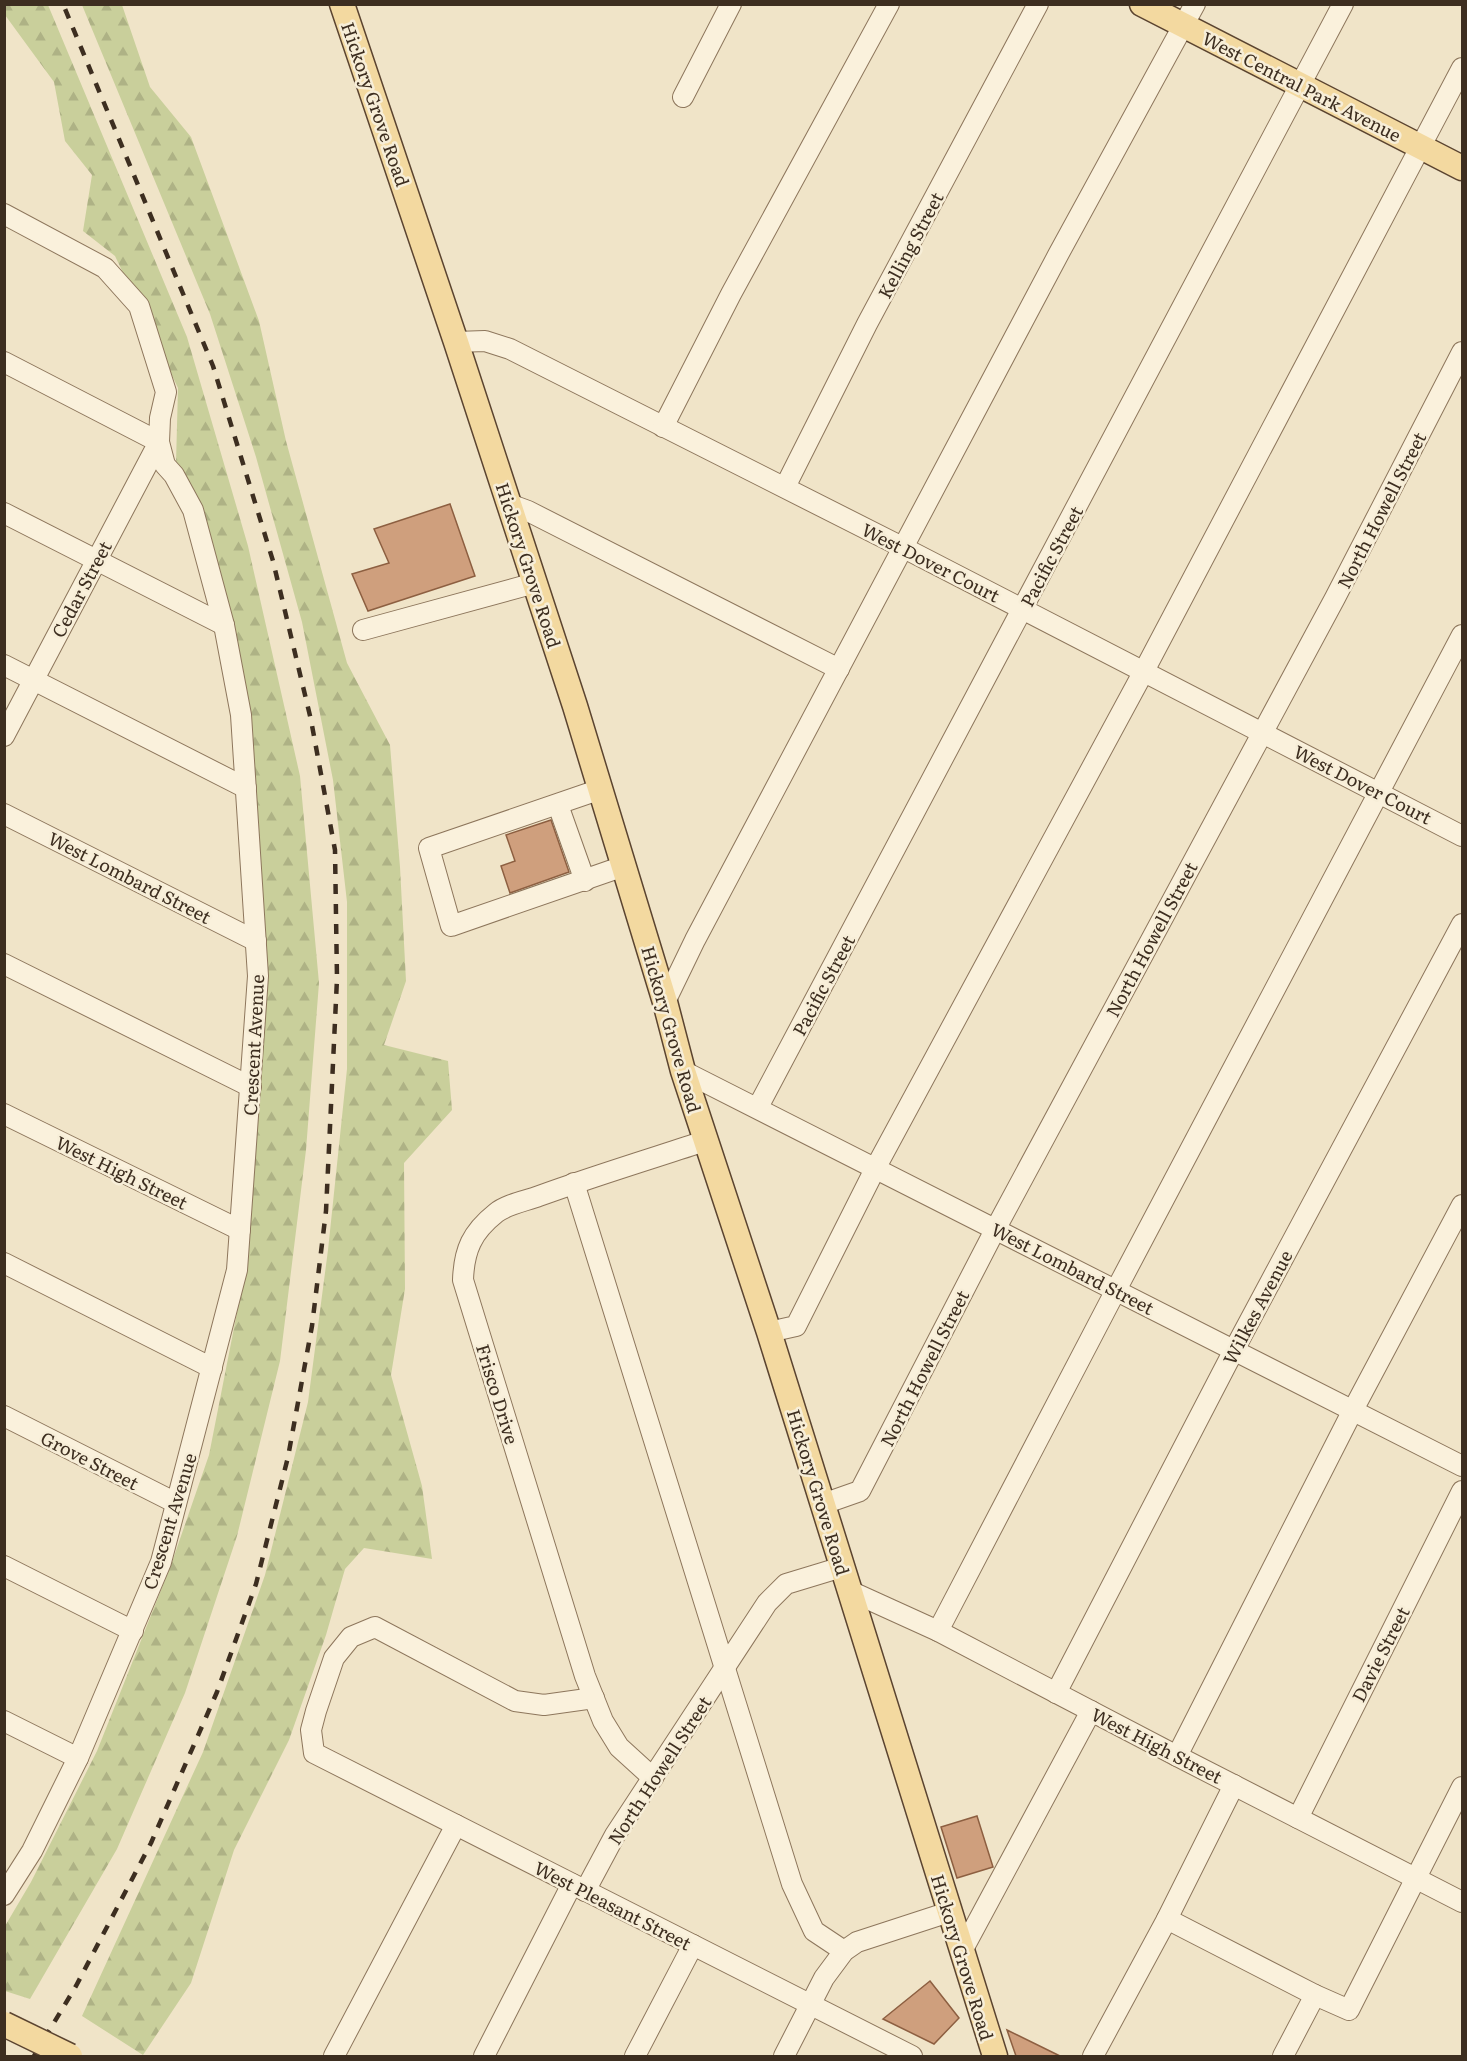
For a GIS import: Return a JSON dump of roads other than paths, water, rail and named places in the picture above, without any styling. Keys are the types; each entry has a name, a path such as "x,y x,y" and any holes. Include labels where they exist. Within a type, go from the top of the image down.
{"main road":[{"name":"Hickory Grove Road","path":"342,4 456,342 601,789 665,1002 683,1071 769,1332 995,2056"},
{"name":"West Central Park Avenue","path":"1142,4 1462,168"},
{"path":"4,2024 69,2056"}],"street":[{"path":"683,97 731,4"},
{"path":"663,427 731,294 889,4"},
{"name":"Kelling Street","path":"785,487 867,324 1038,4"},
{"path":"665,1002 701,929 1058,255 1195,4"},
{"name":"Pacific Street","path":"758,1107 1343,4"},
{"path":"769,1332 796,1326 876,1167 1143,671 1462,68"},
{"name":"Crescent Avenue","path":"4,214 105,268 139,306 166,392 160,418 159,442 165,465 174,475 193,510 224,624 241,715 258,975 237,1270 161,1562 78,1758 32,1851 10,1874 4,1895"},
{"name":"West Dover Court","path":"456,342 485,341 510,349 785,487 1462,836"},
{"name":"North Howell Street","path":"823,1504 860,1491 996,1228 1341,588 1462,352"},
{"path":"4,362 159,442"},
{"name":"Cedar Street","path":"4,736 159,442"},
{"path":"509,504 530,512 839,669"},
{"path":"4,513 224,624"},
{"path":"363,630 535,583"},
{"path":"938,1631 1462,635"},
{"path":"4,665 246,788"},
{"path":"601,789 429,848 452,926 624,866"},
{"path":"558,805 585,880"},
{"name":"West Lombard Street","path":"4,814 256,941"},
{"name":"Wilkes Avenue","path":"1056,1693 1234,1350 1462,924"},
{"path":"4,963 251,1087"},
{"name":"West Lombard Street","path":"683,1071 758,1107 1462,1466"},
{"name":"West High Street","path":"4,1114 240,1230"},
{"name":"Frisco Drive","path":"653,1778 620,1747 603,1721 585,1676 463,1280 464,1258 470,1242 498,1211 574,1183 705,1141"},
{"path":"574,1183 792,1884 814,1931 844,1951"},
{"path":"1177,1756 1353,1410 1462,1205"},
{"path":"4,1263 212,1368"},
{"name":"Grove Street","path":"4,1416 176,1503"},
{"name":"Davie Street","path":"1298,1818 1462,1491"},
{"path":"4,1566 133,1631"},
{"name":"North Howell Street","path":"484,2056 579,1887 767,1603 786,1584 842,1567"},
{"name":"West High Street","path":"850,1591 938,1631 1462,1902"},
{"name":"West Pleasant Street","path":"594,1698 544,1705 514,1701 375,1627 351,1637 334,1658 316,1711 312,1730 314,1753 912,2056"},
{"path":"962,1951 1091,1711"},
{"path":"4,1721 78,1758"},
{"path":"1093,2056 1167,1919 1234,1785"},
{"path":"1167,1919 1349,2010 1462,1787"},
{"path":"334,2056 456,1825"},
{"path":"784,2056 824,1978 844,1951 857,1942 949,1912"},
{"path":"635,2056 693,1945"},
{"path":"1283,2056 1315,1995"}],"railway":[{"path":"34,2056 76,1986 151,1843 217,1692 256,1584 288,1457 312,1326 326,1211 337,979 335,850 311,720 273,561 213,366 63,4"}]}
